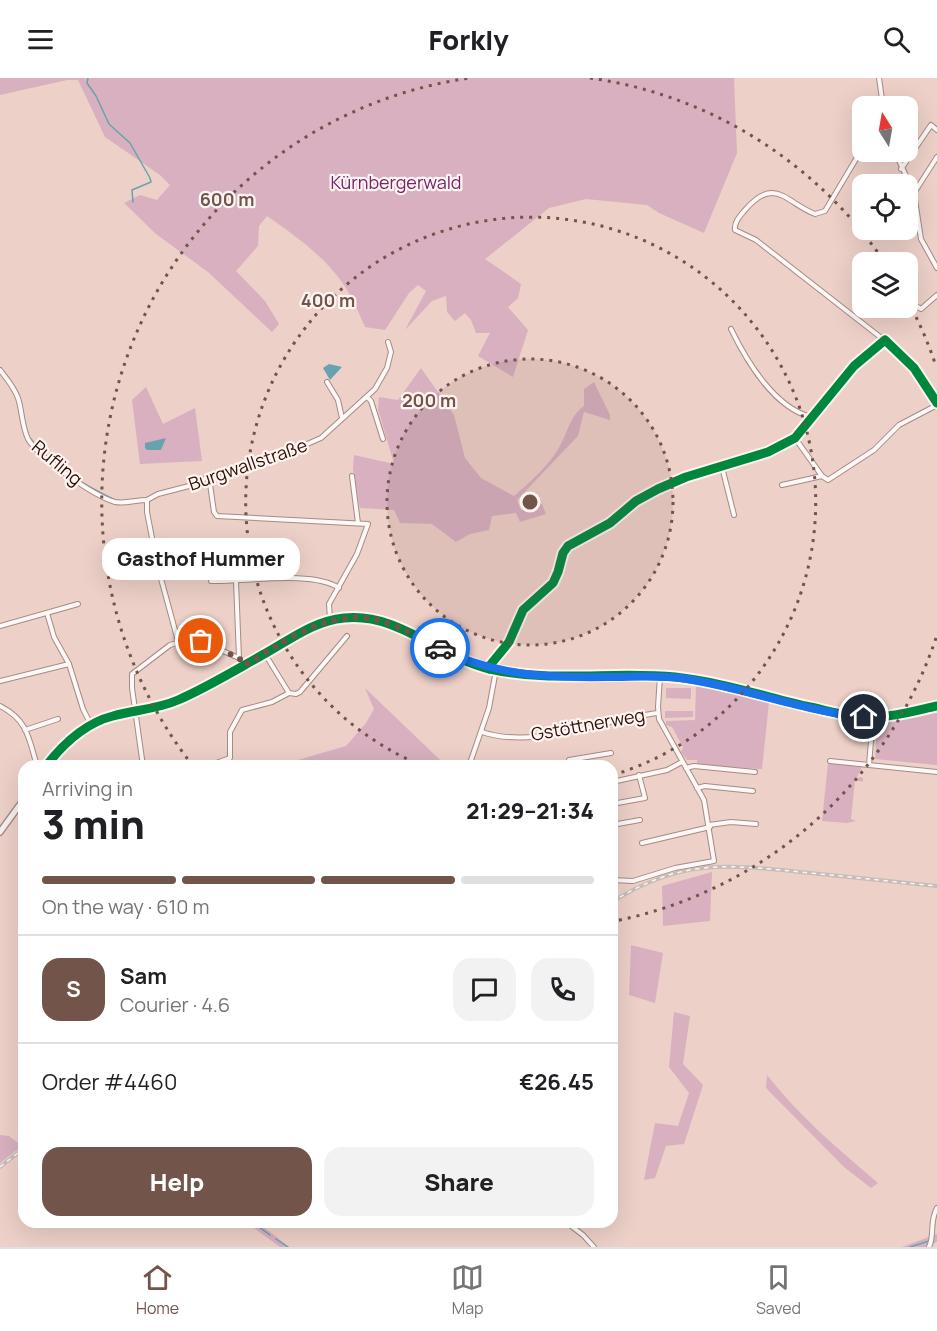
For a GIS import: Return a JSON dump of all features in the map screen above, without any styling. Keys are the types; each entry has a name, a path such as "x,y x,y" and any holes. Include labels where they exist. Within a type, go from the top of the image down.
{"street":[{"path":"879,78 882,96"},
{"path":"901,169 931,125 937,130"},
{"path":"918,187 937,157"},
{"path":"795,438 822,476 828,480 874,450 899,425 937,404 914,368 885,340 756,240 735,230 735,224 745,210 757,199 767,194 777,194 788,198 815,214 825,212 854,162"},
{"path":"899,162 904,174"},
{"path":"918,219 921,239 937,268"},
{"path":"918,307 921,309 937,295"},
{"path":"731,329 757,374 772,391 791,410 812,417"},
{"path":"693,475 768,452 795,438 854,366 885,340"},
{"name":"Burgwallstraße","path":"122,503 147,500 158,494 195,484 209,477 308,444 328,433 379,383 387,368 391,352 388,342"},
{"name":"Rufling","path":"0,370 14,389 27,434 32,443 76,482 109,500 122,503"},
{"path":"327,382 338,400 342,418"},
{"path":"367,397 371,401 383,439"},
{"path":"722,466 734,515"},
{"path":"352,476 358,523"},
{"path":"782,485 822,476"},
{"path":"209,477 214,512 217,516 368,524 368,530 329,604 330,620"},
{"path":"147,500 147,517 159,573 178,641"},
{"path":"212,581 308,578 339,588"},
{"path":"236,581 239,658"},
{"path":"0,626 78,604"},
{"path":"47,613 54,637 69,664 83,709 91,725"},
{"path":"52,760 69,741 91,725 109,717 179,700 308,628 330,620 358,617 398,627 468,662 496,670 582,677 660,676 706,683 846,715 890,716 937,706"},
{"path":"224,760 230,758 230,732 242,710 272,702 289,693 300,692 347,636"},
{"path":"142,760 132,674 170,645 195,638 239,658 245,665"},
{"path":"265,654 289,693"},
{"path":"0,681 69,664"},
{"path":"471,760 492,699 496,670"},
{"path":"618,880 633,880 675,868 714,861 705,804 661,723 658,713 660,676"},
{"path":"0,706 16,715 26,730 35,760"},
{"name":"Gstöttnerweg","path":"482,732 513,736 542,735 658,713"},
{"path":"869,765 873,717"},
{"path":"26,730 58,719"},
{"path":"569,760 611,753"},
{"path":"830,761 937,772"},
{"path":"618,780 667,770 682,762"},
{"path":"686,768 694,766 755,772"},
{"path":"618,803 645,798 639,775"},
{"path":"697,788 705,786 753,791"},
{"path":"0,832 18,807"},
{"path":"618,824 640,820"},
{"path":"642,843 732,822 756,824"},
{"path":"932,1245 932,1222 937,1208"},
{"path":"574,1228 594,1247"}],"green space":[{"name":"Kürnbergerwald","path":"0,78 734,78 737,153 704,233 659,213 647,205 586,199 549,208 485,259 521,284 518,298 508,307 528,330 513,377 478,356 490,333 476,333 471,320 465,313 455,321 447,312 446,296 432,301 405,330 426,291 418,285 409,293 385,330 365,327 349,293 332,270 301,241 267,216 259,226 258,246 236,271 265,301 279,324 272,332 208,272 156,234 124,203 140,195 157,200 170,185 160,175 105,137 78,80 67,80 0,95"},
{"path":"421,368 454,415 465,458 481,478 514,496 553,457 575,415 584,406 584,389 594,382 610,415 610,420 584,412 578,436 517,500 521,510 542,504 546,514 520,522 516,513 492,516 489,530 470,534 456,542 432,524 400,523 394,510 360,508 353,469 354,455 394,464 378,409 379,397 398,400"},
{"path":"146,387 163,424 195,408 202,461 140,464 132,400"},
{"path":"696,684 769,702 762,769 697,765 697,760 687,760 681,752 683,747 672,727 666,725 666,721 695,720"},
{"path":"365,688 441,760 298,760 346,746 366,723 374,709"},
{"path":"666,688 691,688 691,699 666,698"},
{"path":"937,710 937,765 875,759 877,722"},
{"path":"665,711 693,711 693,717 665,718"},
{"path":"828,763 862,767 856,779 863,778 863,782 855,780 851,819 856,821 847,823 822,821"},
{"path":"712,872 710,921 663,926 662,886"},
{"path":"631,945 663,953 655,1003 629,995"},
{"path":"674,1012 690,1016 683,1064 703,1085 684,1144 666,1146 655,1178 644,1180 655,1123 678,1126 689,1093 669,1067"},
{"path":"767,1075 806,1118 878,1183 871,1188 844,1167 766,1088"},
{"path":"0,1135 9,1136 18,1143 18,1149 0,1163"},
{"path":"254,1228 265,1228 289,1247 280,1247"},
{"path":"937,1234 937,1242 925,1247 902,1247"}],"water":[{"path":"329,364 342,367 330,380 323,368"},
{"path":"166,438 161,450 145,448 145,443"}],"waterway":[{"path":"88,78 87,83 109,124 130,143 150,178 151,182 132,190 133,202"},
{"path":"31,439 58,467 115,500"},
{"path":"260,1228 270,1235"},
{"path":"276,1239 288,1247"},
{"path":"910,1247 929,1241"}],"railway":[{"path":"618,899 662,877 685,871 731,867 937,886"},
{"path":"0,1167 18,1153"}],"cycle path":[{"path":"489,669 509,642 523,610 553,583 563,553 568,546 610,523 636,501 658,489 686,477 768,452 795,438 854,366 885,340 914,368 937,403"},
{"path":"51,760 67,742 84,729 103,719 178,700 222,678 303,631 344,618 364,618 382,622 400,628 471,663 513,673 559,676 629,675 692,679 860,717 893,715 937,706"}],"way so far":[{"path":"201,641 239,658 245,665 312,626 339,618 358,617 389,623 440,648"}],"place":[{"name":"Gasthof Hummer","path":"201,641"}],"route":[{"path":"440,648 468,662 489,669 582,677 660,676 679,678 864,717"}]}
